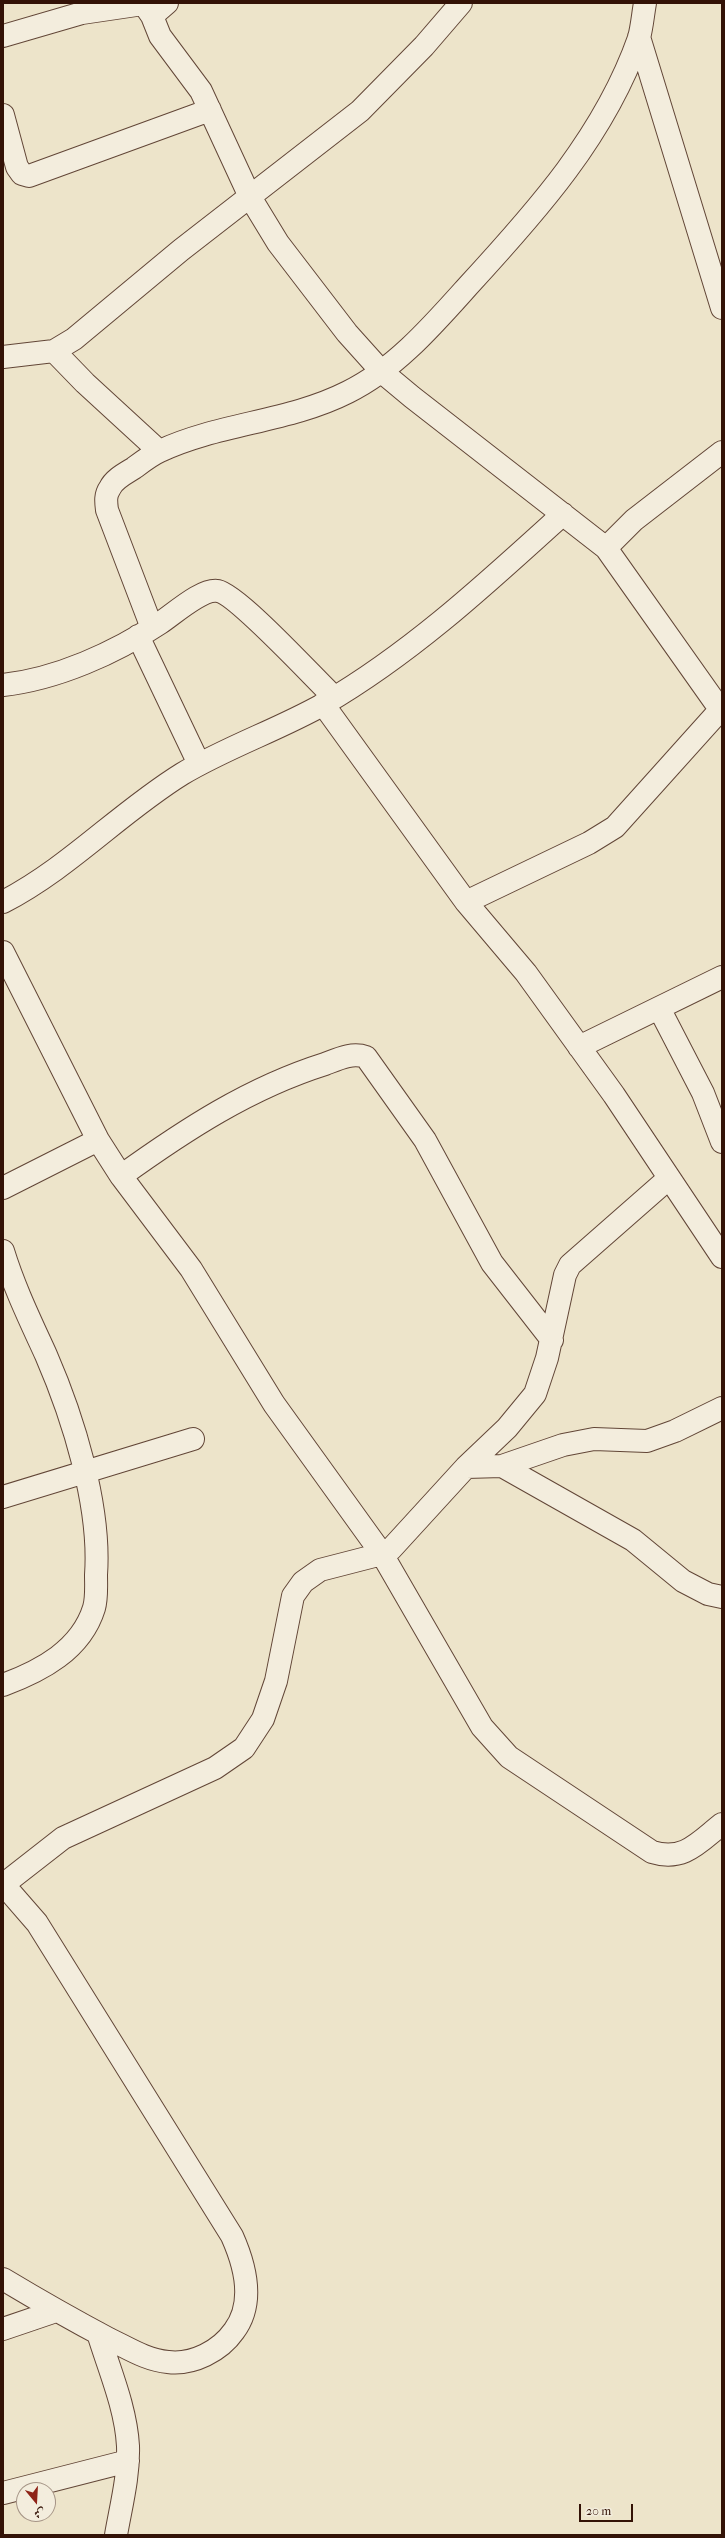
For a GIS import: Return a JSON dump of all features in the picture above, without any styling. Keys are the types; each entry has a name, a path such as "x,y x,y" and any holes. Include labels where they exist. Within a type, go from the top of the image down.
{"street":[{"path":"3,357 54,351 74,339 181,250 360,111 424,46 461,3"},
{"path":"199,764 145,632 111,524 106,498 110,487 124,473 159,451 195,438 324,402 364,384 382,372 449,307 548,196 597,128 639,37 645,3"},
{"path":"3,36 82,13 151,6 160,36 201,91 250,197 278,243 347,333 382,372 606,548 721,711 615,827 589,843 466,902"},
{"path":"639,37 718,284 722,308"},
{"path":"3,115 17,167 22,174 29,176 210,110"},
{"path":"54,351 85,383 159,451"},
{"path":"606,548 634,520 722,452"},
{"path":"3,902 48,875 134,806 199,764 329,700 371,675 429,634 563,514"},
{"path":"3,685 42,678 66,670 145,632 202,593 219,591 252,615 329,700 466,902 526,973 579,1047 722,1257"},
{"path":"3,952 98,1140 121,1176 191,1269 274,1404 382,1554 482,1727 509,1757 652,1852 665,1856 676,1855 688,1850 722,1824"},
{"path":"579,1047 722,977"},
{"path":"659,1008 703,1093 722,1142"},
{"path":"121,1176 181,1134 233,1102 314,1067 352,1055 366,1057 425,1140 492,1264 552,1340"},
{"path":"3,1188 98,1140"},
{"path":"3,2279 56,2311 148,2359 169,2362 185,2362 200,2357 223,2346 235,2330 242,2316 247,2287 244,2269 232,2236 36,1923 3,1884 63,1838 215,1768 244,1748 263,1719 276,1681 293,1596 303,1582 320,1570 382,1554 391,1549 432,1506 466,1467 507,1428 535,1394 552,1340 565,1275 570,1265 668,1179"},
{"path":"3,1251 22,1303 60,1391 85,1471 98,1554 94,1608 81,1633 60,1657 30,1676 3,1685"},
{"path":"466,1467 502,1466 580,1441 594,1439 647,1441 675,1431 722,1408"},
{"path":"3,1497 193,1439"},
{"path":"502,1466 632,1540 683,1581 708,1594 722,1597"},
{"path":"3,2329 56,2311"},
{"path":"98,2333 124,2416 128,2461 116,2535"},
{"path":"3,2493 128,2461"}]}
